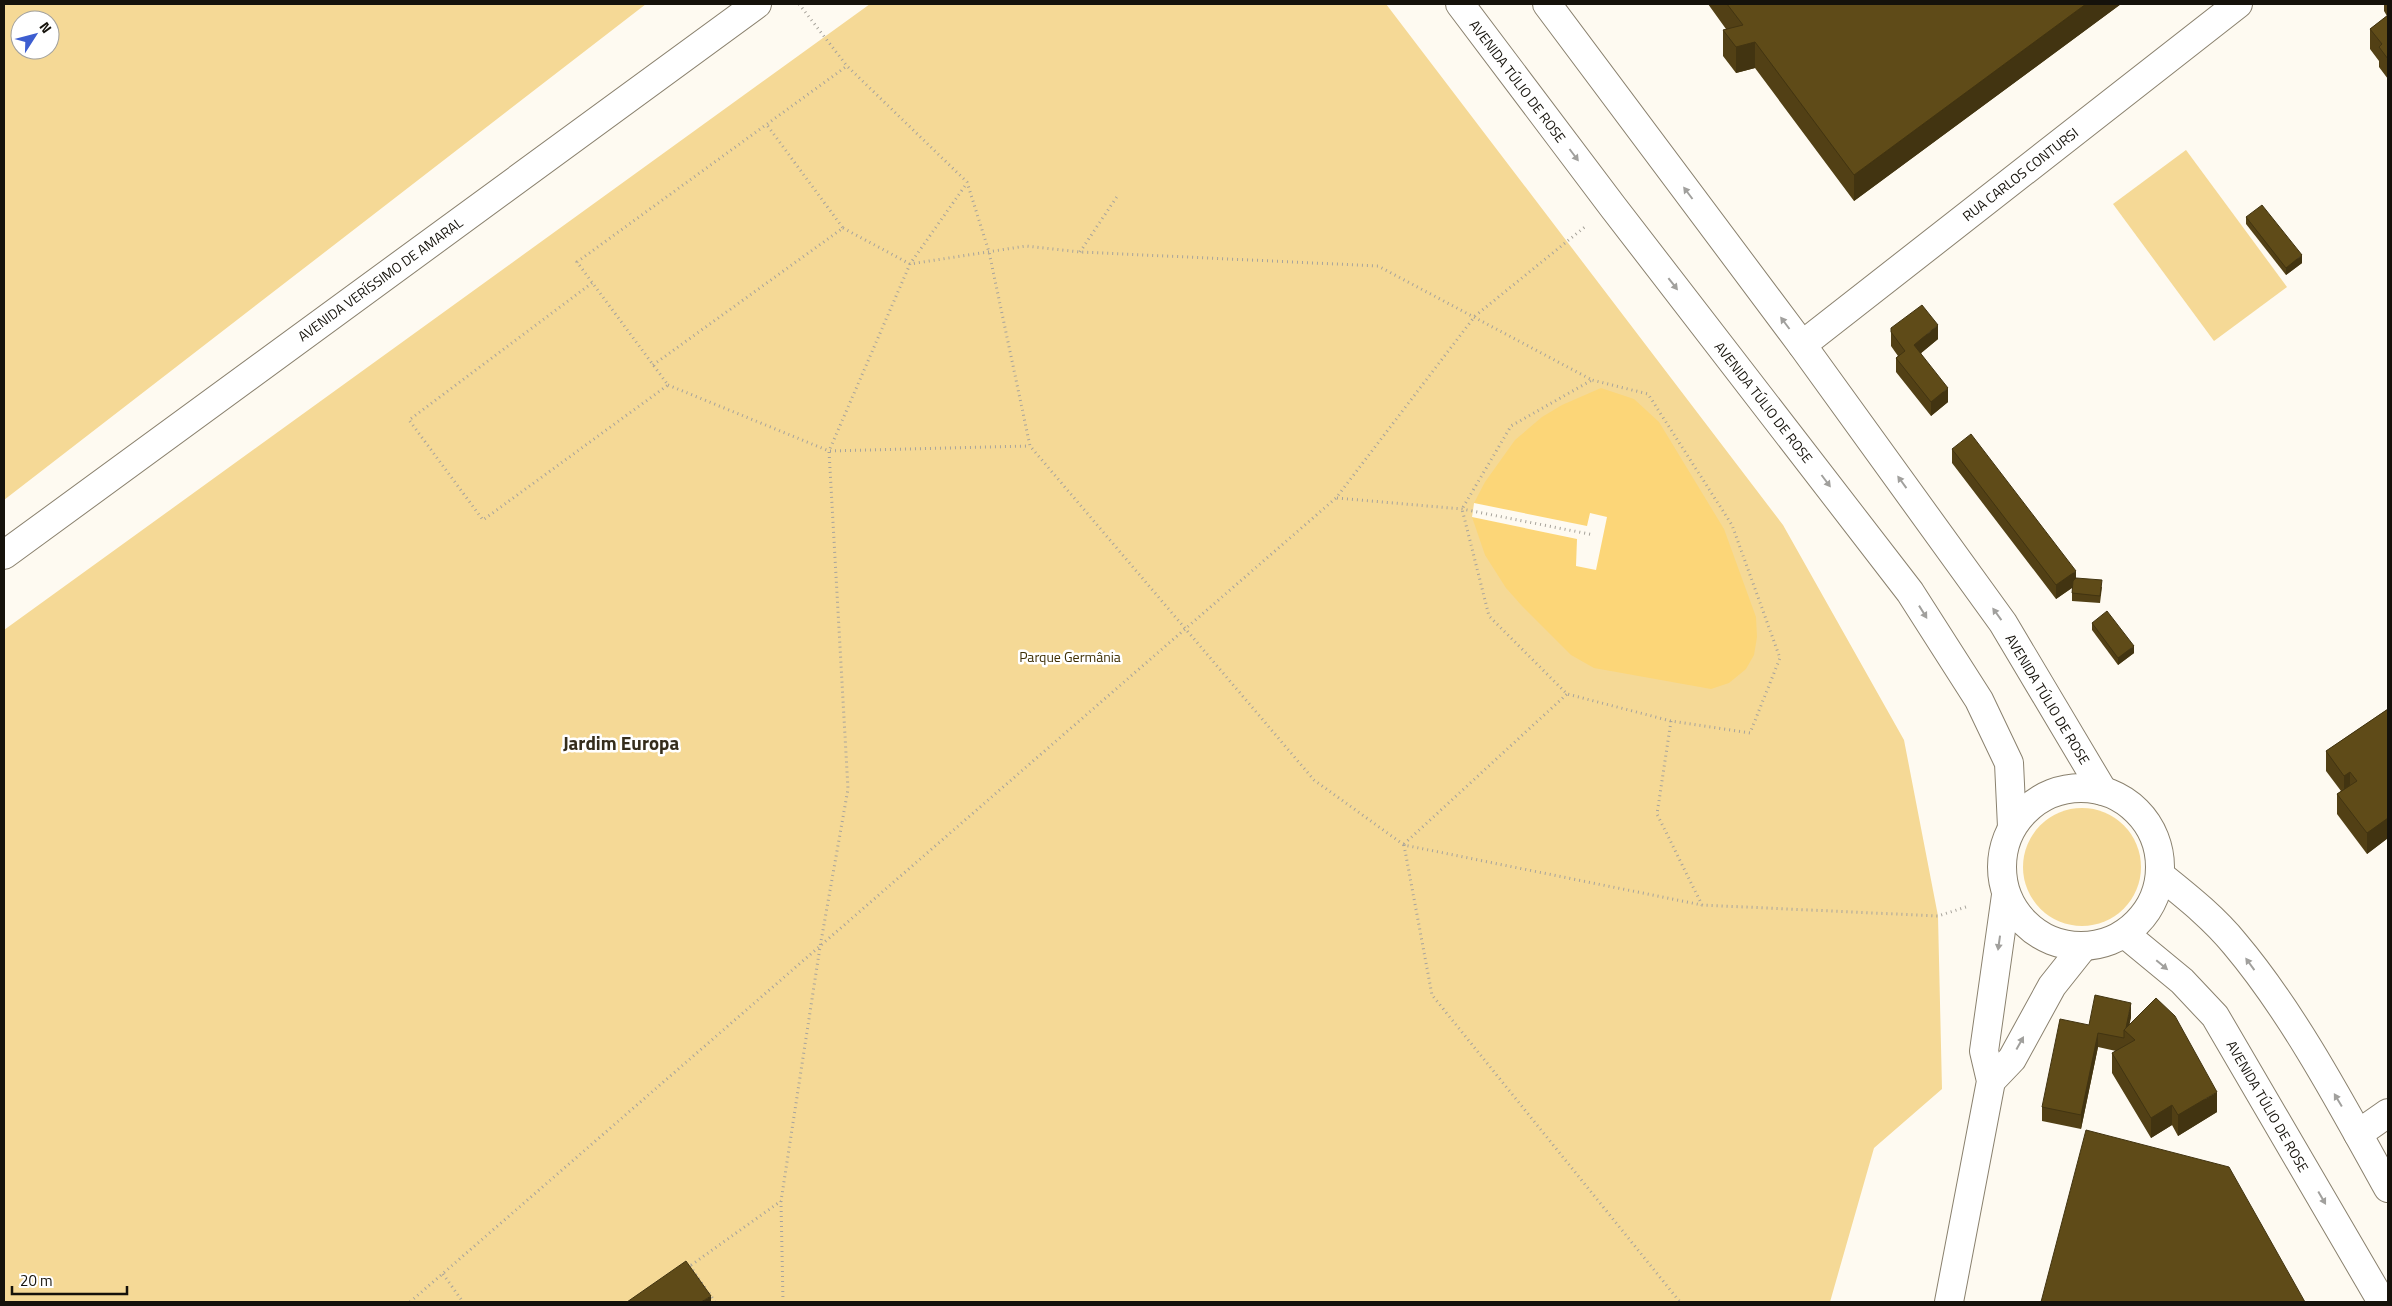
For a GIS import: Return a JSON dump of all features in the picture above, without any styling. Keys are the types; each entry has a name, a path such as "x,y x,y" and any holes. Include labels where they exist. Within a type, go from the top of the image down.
{"street":[{"name":"AVENIDA VERÍSSIMO DE AMARAL","path":"4,555 757,4"},
{"name":"AVENIDA TÚLIO DE ROSE","path":"1460,4 1910,592 1979,700 2009,763 2012,827"},
{"name":"AVENIDA TÚLIO DE ROSE","path":"1547,4 1802,345 2003,623 2103,791"},
{"name":"RUA CARLOS CONTURSI","path":"1802,345 2238,4"},
{"path":"2076,787 2103,791 2128,803 2146,822 2157,847 2160,874 2153,901 2141,919 2124,934 2105,944 2083,947 2058,943 2036,933 2018,916 2006,895 2001,872 2003,848 2012,827 2026,809 2050,794 2076,787"},
{"path":"2160,874 2206,914 2235,943 2281,1006 2358,1134 2388,1188"},
{"path":"1949,1302 1991,1081 1984,1051 2006,895"},
{"name":"AVENIDA TÚLIO DE ROSE","path":"2124,934 2182,981 2215,1016 2382,1302"},
{"path":"1991,1081 2012,1059 2052,986 2083,947"},
{"path":"2358,1134 2388,1113"}],"path":[{"path":"799,4 847,66 967,182 989,252 1030,446 1314,780 1404,845 1702,905 1938,916 2006,895"},
{"path":"847,66 577,262 668,385 829,451 1030,446"},
{"path":"767,125 843,228 910,264 1026,246 1080,252 1378,266 1592,380 1648,394 1732,525 1780,658 1750,732 1671,721 1567,694 1489,616 1462,509 1511,426 1592,380"},
{"path":"783,1302 781,1200 820,947 848,789 829,451 910,264 967,182"},
{"path":"1080,252 1118,195"},
{"path":"410,1302 1186,631 1336,498 1474,316 1565,241 1613,206"},
{"path":"653,365 843,228"},
{"path":"592,283 409,420 483,520 668,385"},
{"path":"1336,498 1462,509 1594,535"},
{"path":"1404,845 1567,694"},
{"path":"1671,721 1657,814 1702,905"},
{"path":"1404,845 1432,995 1680,1302"},
{"path":"683,1271 781,1200"},
{"path":"690,1266 715,1302"},
{"path":"443,1274 463,1302"}],"green space":[{"path":"4,4 646,4 4,500"},
{"name":"Parque Germânia","path":"870,4 1386,4 1783,525 1904,740 1938,916 1942,1089 1874,1148 1830,1302 4,1302 4,630"},
{"path":"2186,150 2287,287 2214,341 2113,204"},
{"path":"2082,808 2104,813 2115,818 2131,834 2136,845 2141,867 2136,889 2131,900 2115,916 2104,921 2082,926 2060,921 2049,916 2033,900 2028,889 2023,867 2028,845 2033,834 2049,818 2060,813"}],"shaded area":[{"path":"1601,388 1634,399 1659,422 1724,529 1756,617 1757,637 1754,655 1746,669 1729,683 1711,689 1594,668 1571,655 1522,606 1506,588 1485,555 1472,517 1474,503 1485,482 1515,440 1542,417 1562,405"}],"pier":[{"path":"1474,503 1587,526 1590,513 1607,517 1596,570 1576,566 1577,539 1472,517"}],"building":[{"path":"1727,4 2086,4 1854,175 1755,42 1736,47 1723,30 1743,25"},
{"path":"2388,15 2388,59 2379,47 2382,44 2370,29"},
{"path":"2262,205 2302,255 2286,268 2246,217"},
{"path":"1922,305 1938,325 1914,345 1948,388 1931,402 1896,358 1905,351 1891,332 1891,328"},
{"path":"1971,434 2076,571 2056,585 1952,449"},
{"path":"2076,578 2102,580 2100,596 2072,593 2073,581"},
{"path":"2107,611 2134,646 2118,658 2092,623"},
{"path":"2388,709 2388,818 2367,833 2337,794 2357,781 2350,772 2344,776 2326,751"},
{"path":"2095,995 2131,1003 2124,1030 2124,1038 2098,1033 2081,1115 2042,1107 2060,1019 2089,1025"},
{"path":"2156,998 2175,1016 2217,1092 2178,1115 2172,1105 2151,1118 2112,1053 2135,1040 2124,1030"},
{"path":"2086,1130 2229,1167 2305,1302 2041,1302"},
{"path":"686,1261 711,1296 701,1302 627,1302"}],"district":[{"name":"Jardim Europa","path":"621,742"}]}
